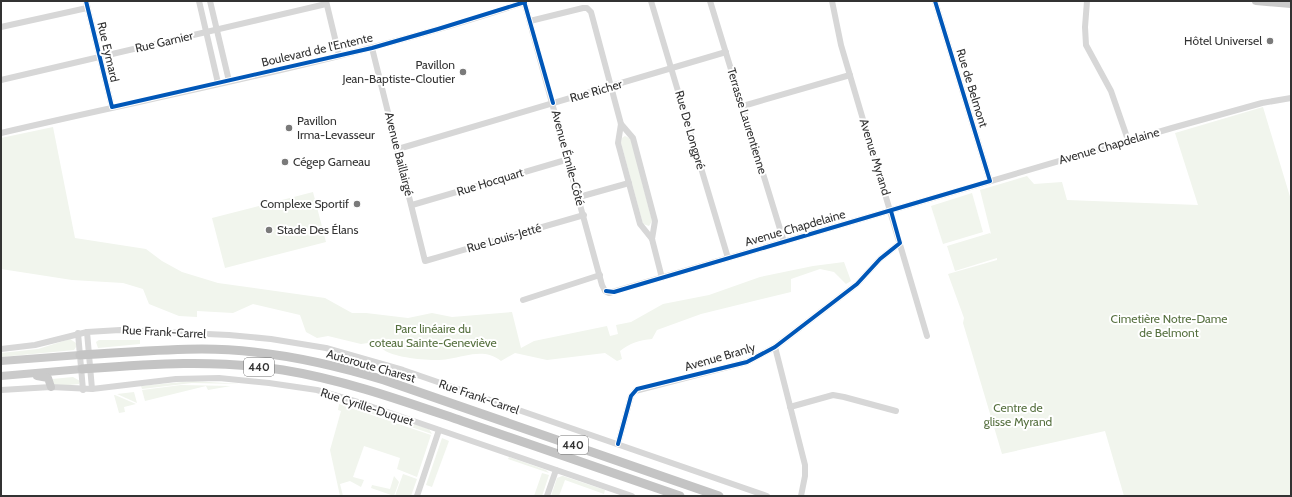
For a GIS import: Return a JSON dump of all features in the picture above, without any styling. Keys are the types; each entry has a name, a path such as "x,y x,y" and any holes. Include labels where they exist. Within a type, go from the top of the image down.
{"highway":[{"name":"Autoroute Charest","path":"85,355 152,350 216,349 271,354 334,366 391,383 718,496"},
{"name":"Autoroute Charest","path":"86,369 162,363 213,363 264,367 321,377 376,392 680,496"}],"main road":[{"path":"1256,1 1291,4"},
{"name":"Autoroute Charest","path":"1,361 85,355"},
{"name":"Autoroute Charest","path":"1,376 86,369"},
{"path":"22,374 47,377 51,387"}],"street":[{"name":"Rue Eymard","path":"86,1 112,107"},
{"path":"199,1 218,83"},
{"path":"210,1 229,81"},
{"name":"Avenue Émile-Côté","path":"524,1 606,292"},
{"name":"Boulevard de l'Entente","path":"1,133 372,48 451,25 524,1"},
{"name":"Rue De Longpré","path":"652,1 728,258"},
{"name":"Terrasse Laurentienne","path":"710,1 784,242"},
{"name":"Avenue Myrand","path":"832,1 841,45 927,336"},
{"name":"Rue de Belmont","path":"935,1 990,181"},
{"path":"1087,1 1085,27 1086,45 1112,91 1128,140"},
{"path":"326,2 339,55"},
{"name":"Rue Garnier","path":"1,80 216,30 326,2"},
{"path":"1,27 87,8"},
{"path":"530,21 583,8 590,10 621,124 618,143 629,184 640,224 652,239"},
{"name":"Avenue Baillairgé","path":"372,48 425,261"},
{"name":"Rue Richer","path":"398,149 726,52"},
{"path":"743,106 850,75"},
{"name":"Avenue Chapdelaine","path":"606,292 614,292 1128,140 1262,103 1291,98"},
{"path":"621,124 633,138 655,220 652,239 662,278"},
{"name":"Rue Hocquart","path":"412,205 569,159"},
{"path":"579,197 629,184"},
{"name":"Rue Louis-Jetté","path":"425,261 584,216"},
{"name":"Avenue Branly","path":"618,444 632,396 637,389 747,362 775,347 857,284 880,259 900,243"},
{"path":"523,300 600,275"},
{"name":"Rue Frank-Carrel","path":"1,349 35,345 78,333 131,330 229,335 271,339 326,348 403,370 767,496"},
{"path":"83,390 86,369 85,355 87,332"},
{"path":"78,333 85,355"},
{"path":"775,347 805,465 805,476 801,496"},
{"path":"86,369 92,389"},
{"name":"Rue Cyrille-Duquet","path":"1,390 51,387 83,390 176,379 219,378 317,390 361,403 632,496"},
{"path":"790,406 833,395 844,396 896,411"},
{"path":"417,496 439,430"},
{"path":"547,496 556,470"}],"green space":[{"name":"Cimetière Notre-Dame de Belmont","path":"1263,107 1291,200 1291,496 1124,496 1105,431 1002,454 963,323 964,318 948,274 997,260 997,258 955,271 947,246 990,233 991,234 980,190 1027,176 1034,184 1062,182 1067,200 1198,205 1175,133"},
{"name":"Parc linéaire du coteau Sainte-Geneviève","path":"53,127 75,238 146,249 162,261 182,272 218,283 325,298 352,313 366,313 408,318 432,313 452,317 512,312 521,348 534,341 607,326 610,336 618,334 616,325 631,322 663,304 709,295 760,277 813,266 844,262 851,281 846,284 834,272 820,269 791,279 791,292 701,314 657,330 652,339 635,342 620,351 622,359 617,361 605,353 547,360 515,353 501,361 495,357 482,354 442,360 424,360 389,353 375,342 361,344 328,336 317,338 306,332 300,315 253,304 233,313 197,311 197,317 179,316 149,304 143,289 123,283 72,280 1,269 1,138"},
{"path":"625,136 631,139 652,221 649,226 643,224 621,143 622,138"},
{"name":"Stade Des Élans","path":"313,192 326,242 225,268 212,218"},
{"path":"972,193 983,232 943,244 931,206"},
{"path":"70,339 76,343 74,350 1,357 1,353 38,349"},
{"path":"99,340 140,340 140,344 98,348 96,342"},
{"path":"73,377 80,381 79,384 61,386 54,384 52,379"},
{"path":"193,381 241,384 192,383 142,389 141,386"},
{"path":"181,385 231,386 208,390 206,386 145,401 142,390"},
{"path":"134,392 137,403 117,394"},
{"path":"114,395 136,404 124,407 125,412 119,413"},
{"path":"341,401 429,429 432,434 340,403"},
{"path":"339,404 431,435 417,477 397,469 400,458 364,446 353,477 364,480 361,487 350,481 340,484 343,496 340,496 330,450 341,411 338,410"},
{"path":"442,438 449,441 432,487 426,485"},
{"path":"509,457 546,470 549,473 508,459"},
{"path":"542,473 549,475 542,496 534,496"},
{"path":"403,474 417,479 411,496 395,496"},
{"path":"394,476 399,482 394,496 371,488 372,485 390,489"},
{"path":"562,476 605,490 604,494 565,480 559,496 551,496 557,478"}],"cycle path":[{"path":"86,1 112,107 372,48 525,2"},
{"path":"524,1 553,103"},
{"path":"606,291 614,292 990,181 935,1"},
{"path":"618,444 631,396 637,389 747,362 775,347 857,284 880,259 900,243 891,211"}],"place":[{"name":"Hôtel Universel","path":"1270,41"},
{"name":"Pavillon Jean-Baptiste-Cloutier","path":"463,72"},
{"name":"Pavillon Irma-Levasseur","path":"289,128"},
{"name":"Cégep Garneau","path":"285,162"},
{"name":"Complexe Sportif","path":"357,204"},
{"name":"Stade Des Élans","path":"269,230"}],"park label":[{"name":"Centre de glisse Myrand","path":"1018,415"}]}
